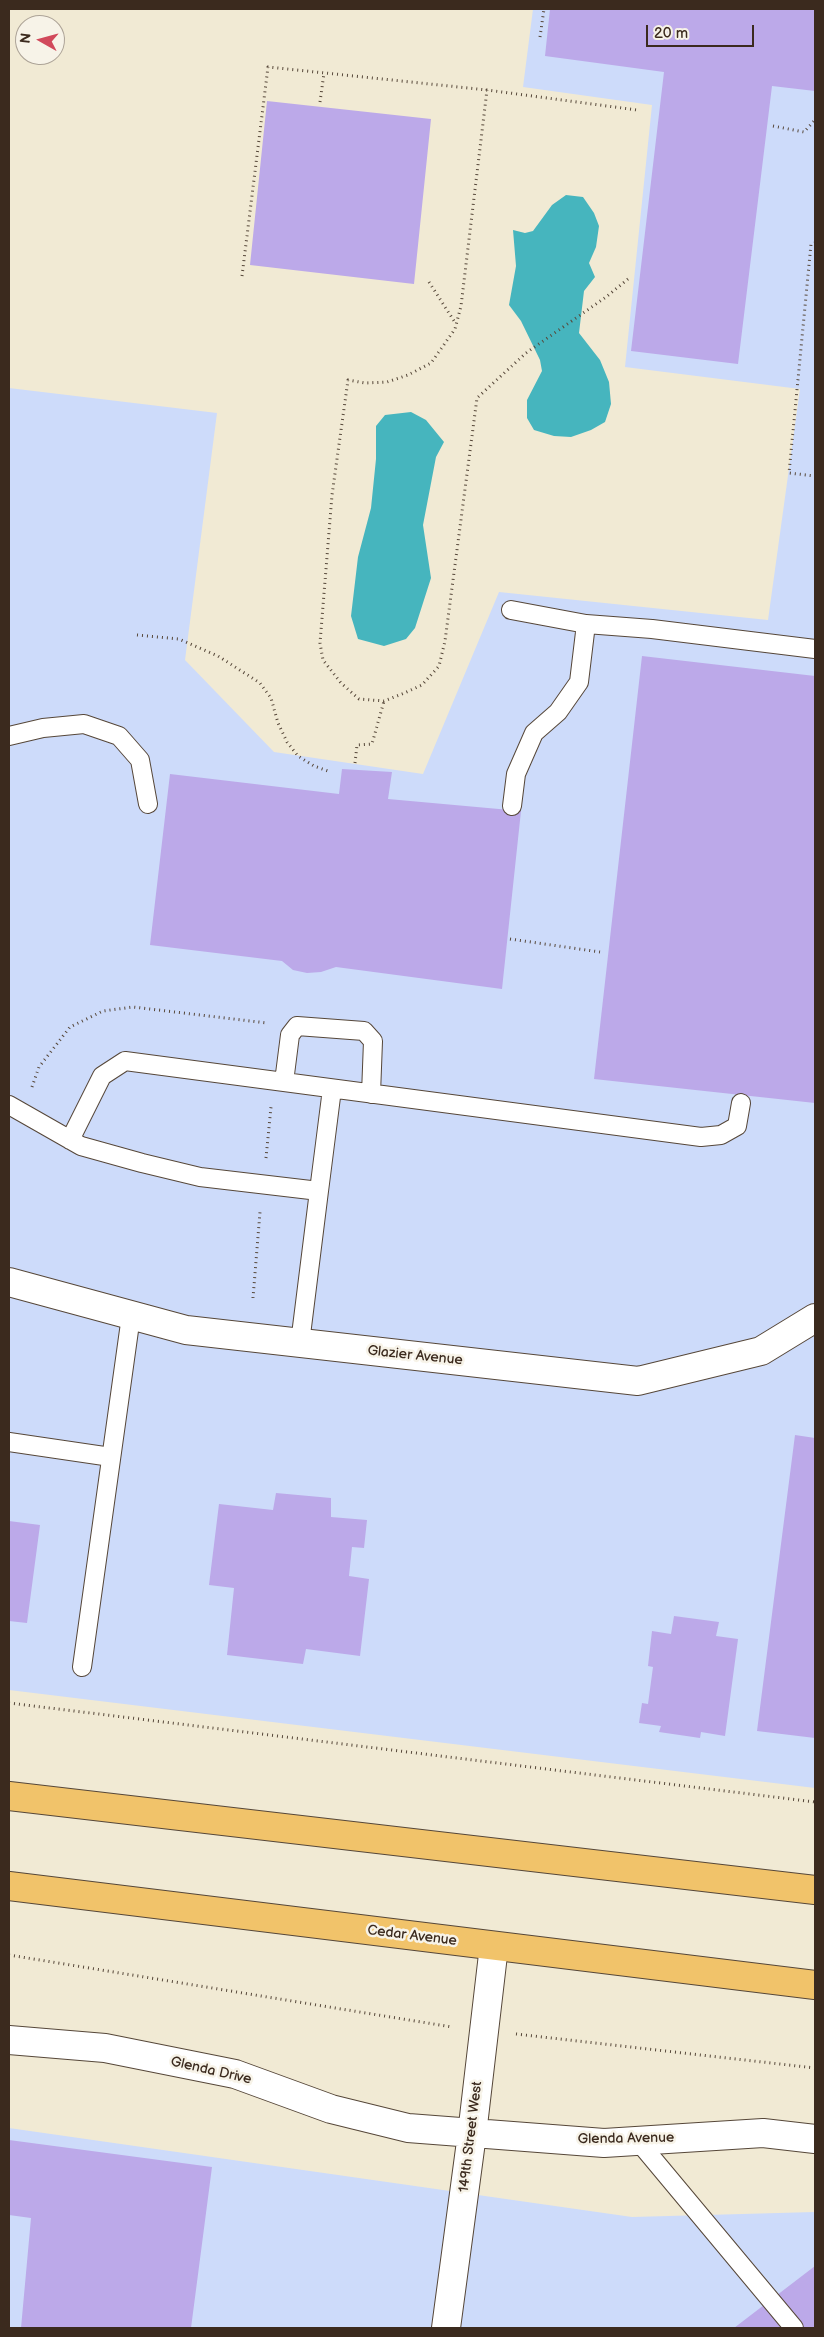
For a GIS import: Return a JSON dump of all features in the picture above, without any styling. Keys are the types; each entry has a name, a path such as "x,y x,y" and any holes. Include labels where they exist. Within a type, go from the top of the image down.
{"highway":[{"path":"9,1796 815,1890"},
{"name":"Cedar Avenue","path":"9,1886 815,1986"}],"street":[{"name":"Glazier Avenue","path":"9,1282 186,1330 638,1381 761,1351 815,1318"},
{"name":"149th Street West","path":"446,2328 472,2134 494,1946"},
{"name":"Glenda Drive","path":"9,2040 105,2048 235,2074 331,2109 408,2128"},
{"name":"Glenda Avenue","path":"408,2128 604,2142 763,2133 815,2139"}],"lane":[{"path":"511,610 586,624 652,629 815,649"},
{"path":"512,806 516,774 534,733 558,712 579,682 586,624"},
{"path":"9,736 43,728 84,724 119,736 140,760 148,804"},
{"path":"284,1082 290,1035 297,1026 364,1031 372,1041 371,1094"},
{"path":"70,1140 102,1076 125,1061 701,1137 721,1135 737,1126 741,1103"},
{"path":"300,1343 332,1089"},
{"path":"9,1105 81,1146 200,1177 319,1190"},
{"path":"82,1667 132,1316"},
{"path":"9,1442 111,1458"},
{"path":"638,2141 794,2328"}],"path":[{"path":"540,36 544,9"},
{"path":"242,276 268,67 487,90 637,110"},
{"path":"320,102 324,73"},
{"path":"487,90 461,306 456,324 431,363 408,375 386,382 365,383 348,380 331,504 320,643 324,660 340,683 359,699 384,701 422,685 439,666 445,641 477,398 526,354 628,279"},
{"path":"773,126 804,132 815,120"},
{"path":"815,243 811,244 789,473 815,476"},
{"path":"430,282 456,324"},
{"path":"137,635 179,639 218,656 260,683 270,698 278,723 287,742 298,756 314,766 328,771"},
{"path":"355,763 357,745 372,744 384,701"},
{"path":"510,939 600,952"},
{"path":"9,1702 815,1802"},
{"path":"9,1955 443,2026 815,2068"}],"shaded area":[{"path":"533,9 815,9 815,1788 9,1690 9,388 217,413 185,660 274,752 423,774 499,592 768,620 800,389 625,367 652,105 523,87"},
{"path":"9,2128 632,2217 815,2212 815,2328 9,2328"}],"water":[{"path":"566,195 583,197 594,213 599,226 596,247 589,263 595,277 584,291 579,333 600,360 609,382 611,404 605,422 591,430 571,437 554,436 534,430 527,418 527,400 542,371 540,360 521,321 509,305 516,266 513,230 525,233 533,231 552,205"},
{"path":"411,412 426,420 444,442 436,457 423,525 431,578 415,628 406,639 384,646 358,639 351,616 358,557 371,508 376,459 376,426 385,415"}],"building":[{"path":"550,9 815,9 815,91 772,86 738,364 631,351 664,72 545,56"},
{"path":"267,101 431,119 414,284 250,265"},
{"path":"642,656 815,676 815,1103 594,1079"},
{"path":"342,769 392,772 388,799 521,811 502,989 336,967 321,972 307,973 293,970 282,961 150,945 170,774 339,794"},
{"path":"795,1435 815,1438 815,1738 757,1731"},
{"path":"276,1493 331,1498 331,1517 367,1520 364,1548 352,1547 349,1576 369,1579 360,1656 306,1649 303,1664 227,1655 234,1588 209,1585 219,1504 273,1510"},
{"path":"9,1521 40,1525 27,1623 9,1621"},
{"path":"674,1616 719,1622 716,1636 738,1639 725,1736 701,1732 700,1738 659,1732 661,1726 639,1723 642,1703 648,1704 653,1667 648,1666 652,1631 671,1634"},
{"path":"9,2140 212,2167 191,2328 21,2328 31,2218 9,2215"},
{"path":"815,2266 815,2328 734,2328"}]}
